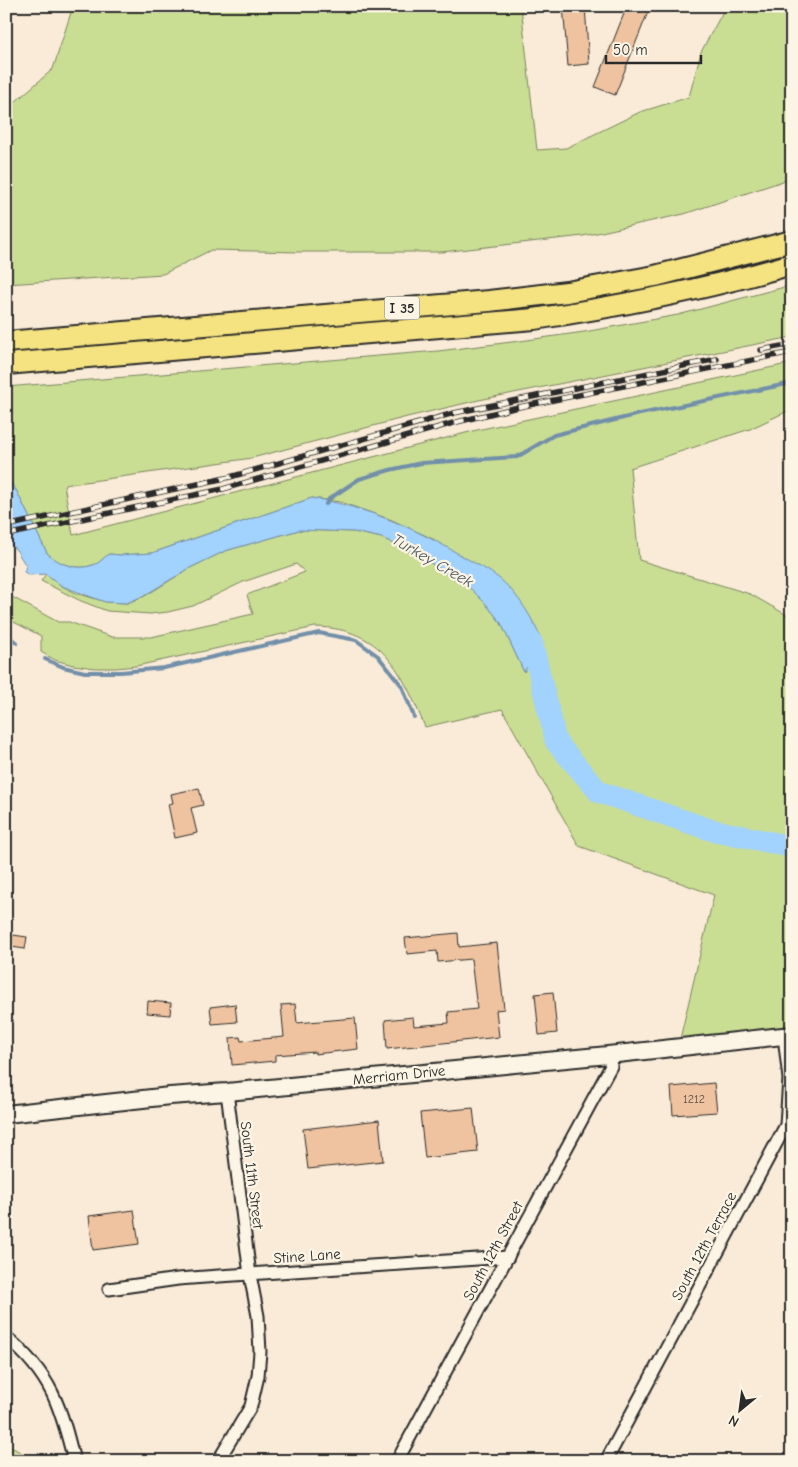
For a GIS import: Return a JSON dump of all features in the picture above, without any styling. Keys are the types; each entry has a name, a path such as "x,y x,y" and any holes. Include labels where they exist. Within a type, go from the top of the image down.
{"highway":[{"name":"I 35","path":"6,342 489,301 567,292 655,276 792,241"},
{"name":"I 35","path":"6,364 534,319 591,311 696,290 792,264"}],"main road":[{"name":"Merriam Drive","path":"6,1114 170,1096 608,1055 788,1035"}],"street":[{"name":"South 12th Terrace","path":"606,1461 789,1127 788,1035"},
{"name":"South 12th Street","path":"397,1461 605,1077 610,1066 608,1055"},
{"name":"South 11th Street","path":"218,1461 250,1406 258,1376 260,1352 227,1092"},
{"name":"Stine Lane","path":"110,1289 178,1280 508,1257"},
{"path":"6,1338 29,1358 44,1378 57,1401 74,1461"}],"green space":[{"path":"73,6 521,6 537,150 566,148 640,112 689,97 701,52 726,6 792,6 792,178 684,214 583,236 442,252 211,250 163,274 6,284 6,99 15,102 53,69"},
{"path":"792,285 792,337 479,400 252,458 64,485 73,535 477,430 792,363 792,409 750,429 630,468 639,560 750,594 792,618 792,1027 680,1039 714,895 579,846 502,709 425,727 408,688 387,657 374,645 358,635 338,629 315,627 136,666 95,668 55,660 41,652 41,636 6,618 6,591 12,597 58,622 69,622 112,637 151,637 253,614 247,595 305,572 296,564 243,582 193,606 150,614 107,611 81,601 41,581 46,574 62,586 76,593 106,602 127,603 145,596 190,568 225,551 299,530 354,532 382,538 418,555 470,588 501,623 524,672 542,641 435,540 392,520 340,502 312,498 152,553 109,554 97,563 87,567 74,567 62,563 47,553 16,490 6,477 6,387 438,351 520,341 584,332 678,315"},
{"path":"6,1444 36,1461 6,1461"}],"water":[{"path":"6,477 16,490 47,553 62,563 74,567 87,567 99,562 109,554 152,553 312,498 372,513 428,537 496,576 507,585 519,600 530,616 542,641 524,672 501,623 470,588 418,555 382,538 354,532 299,530 225,551 127,603 105,602 62,586 46,574 29,575 24,572 26,566 17,551 6,539"}],"building":[{"path":"563,6 585,6 589,64 568,66"},
{"path":"627,6 634,6 648,12 615,95 595,87"},
{"path":"199,788 203,805 191,808 197,833 175,838 168,804 173,803 171,794"},
{"path":"458,933 459,947 497,943 504,1009 496,1010 499,1037 387,1049 385,1020 413,1017 414,1026 449,1023 448,1012 477,1009 471,959 438,962 437,951 407,954 405,938"},
{"path":"13,935 27,937 25,949 11,947"},
{"path":"553,992 557,1033 539,1035 535,994"},
{"path":"148,1001 171,1003 170,1015 147,1013"},
{"path":"235,1004 237,1022 212,1024 210,1007"},
{"path":"295,1004 297,1023 355,1018 358,1049 315,1054 315,1052 275,1055 275,1061 232,1065 230,1038 240,1037 241,1041 284,1037 281,1005"},
{"path":"714,1083 717,1112 673,1115 671,1087"},
{"path":"473,1108 478,1152 425,1158 420,1113"},
{"path":"379,1120 383,1161 308,1169 303,1129"},
{"path":"134,1210 139,1244 93,1250 89,1216"}],"waterway":[{"path":"326,504 329,499 359,479 390,470 421,463 517,457 554,435 640,414 792,383"},
{"name":"Turkey Creek","path":"521,629 532,643 556,742 599,792 708,829 792,847"},
{"path":"6,631 8,636 17,643"},
{"path":"45,659 63,667 85,672 121,672 164,668 319,633 356,640 378,656 402,686 414,717"}],"railway":[{"path":"761,350 792,344"},
{"path":"6,535 223,489 457,422 514,408 792,352"},
{"path":"6,526 230,477 454,413 717,359"}]}
